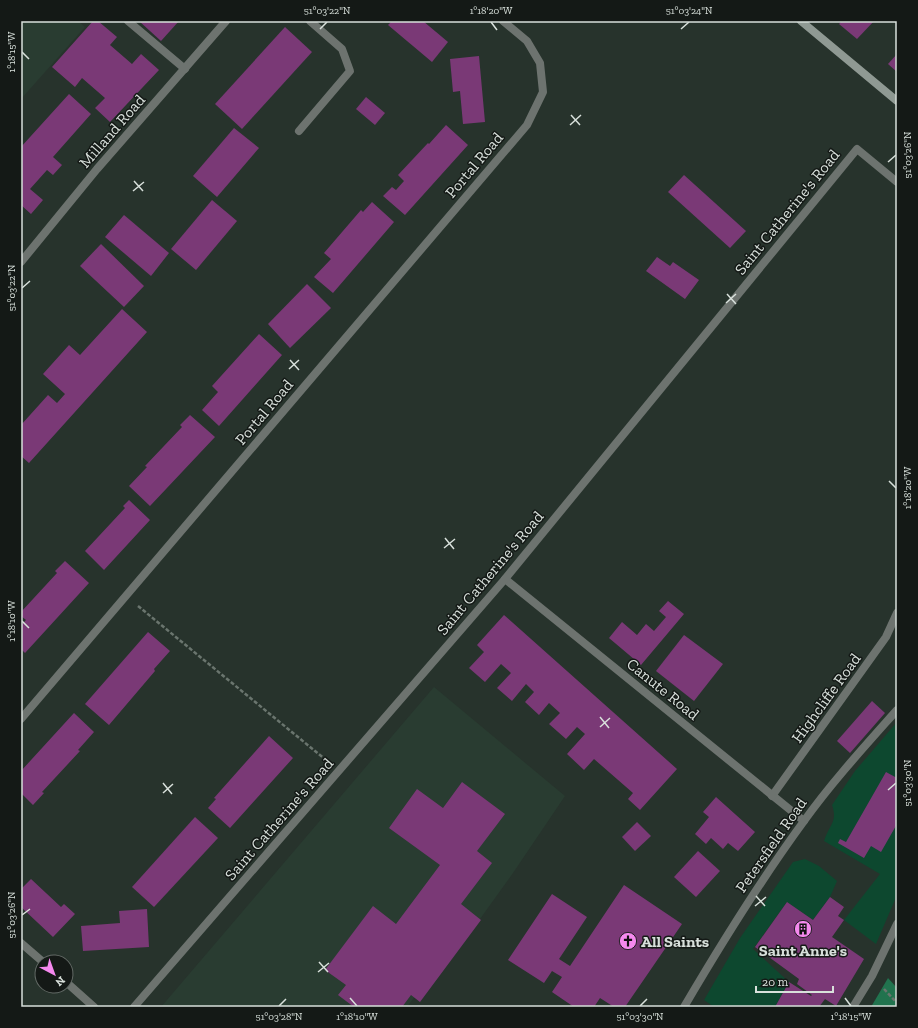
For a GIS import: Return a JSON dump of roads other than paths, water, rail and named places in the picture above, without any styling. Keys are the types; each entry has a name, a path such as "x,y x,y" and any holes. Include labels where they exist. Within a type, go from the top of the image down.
{"main road":[{"path":"801,21 897,101"}],"street":[{"path":"128,21 185,69"},
{"name":"Milland Road","path":"21,262 97,169 226,21"},
{"path":"299,132 350,71 342,49 310,21"},
{"name":"Portal Road","path":"21,719 527,125 543,92 540,64 527,41 503,21"},
{"name":"Saint Catherine's Road","path":"134,1007 505,579 857,148 897,182"},
{"name":"Canute Road","path":"505,579 804,821"},
{"name":"Highcliffe Road","path":"772,796 886,636 897,613"},
{"name":"Petersfield Road","path":"684,1007 746,905 804,821 830,788 897,710"},
{"path":"853,1007 872,976 897,924"},
{"path":"21,943 34,954"},
{"path":"74,989 94,1007"}],"place":[{"name":"Saint Anne's","path":"803,929"},
{"name":"All Saints","path":"628,941"}]}
